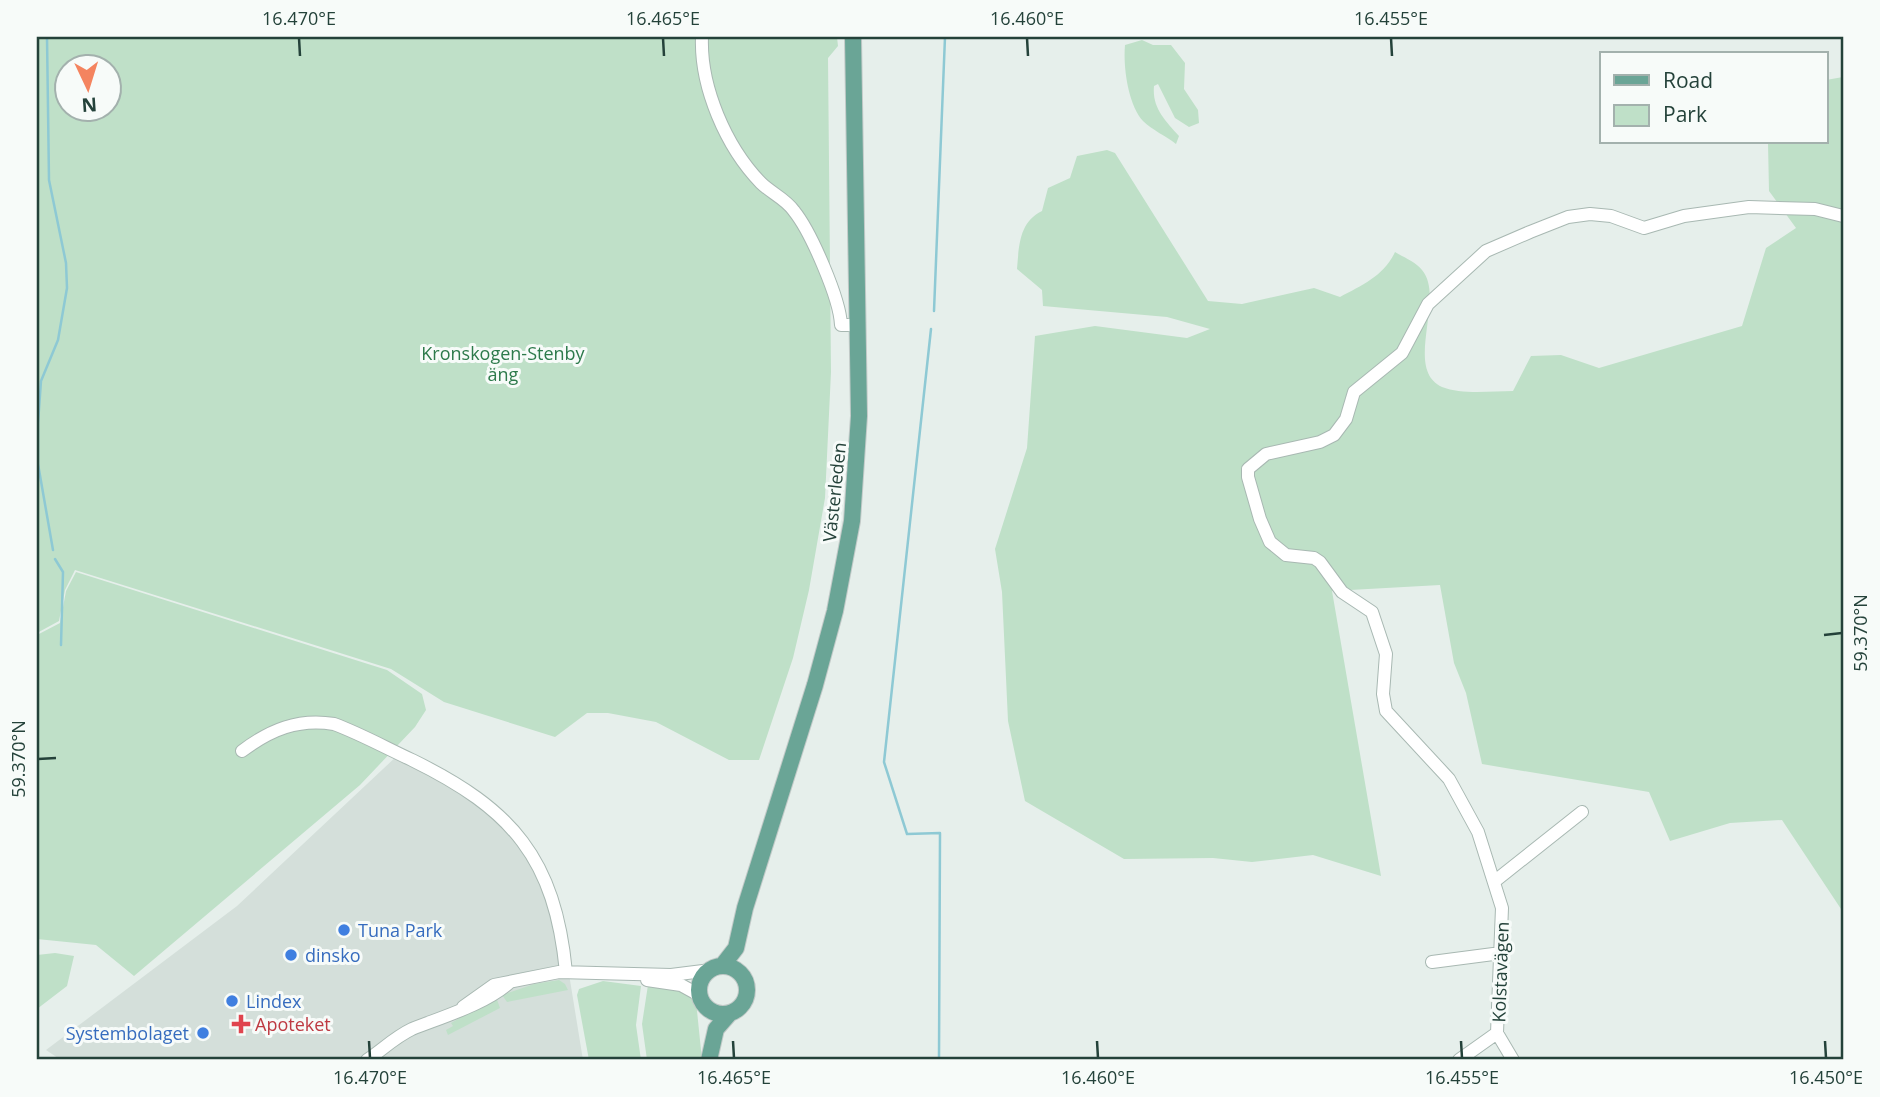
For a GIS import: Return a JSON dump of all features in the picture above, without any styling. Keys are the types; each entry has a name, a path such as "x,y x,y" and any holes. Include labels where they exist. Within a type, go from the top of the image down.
{"main road":[{"name":"Västerleden","path":"716,968 733,954 740,936 745,908 826,646 842,581 858,454 859,325 853,37"},
{"name":"Västerleden","path":"740,936 743,976"},
{"path":"716,968 734,969 743,976 747,987 746,998 716,1029 710,1057 702,981 716,968"},
{"path":"702,1000 718,1013 730,1013"}],"street":[{"path":"702,37 705,74 719,121 751,172 796,213 836,295 841,325 859,325"},
{"name":"Kolstavägen","path":"1497,1033 1503,919 1495,881 1478,832 1449,779 1386,711 1382,694 1386,654 1373,613 1367,605 1342,592 1320,562 1314,558 1286,555 1270,542 1259,519 1248,469 1266,454 1320,442 1339,431 1354,392 1402,353 1422,312 1476,258 1530,232 1578,215 1611,216 1644,228 1684,216 1749,207 1815,209 1843,216"},
{"path":"242,751 259,738 289,724 334,724 421,764 478,797 514,829 541,871 554,905 566,972"},
{"path":"1495,881 1582,812"},
{"path":"1432,961 1501,953"},
{"path":"369,1059 416,1037 428,1026 463,1007 494,985 566,972 693,974 716,968"},
{"path":"623,974 632,979 681,985 702,1000"},
{"path":"1459,1060 1497,1033 1513,1060"}],"shaded area":[{"path":"399,754 440,773 523,839 562,931 583,1060 61,1060 46,1050 237,906"}],"green space":[{"name":"Kronskogen-Stenby äng","path":"37,37 837,37 838,46 828,58 831,372 825,498 809,590 793,658 759,760 729,760 656,722 608,713 587,713 555,737 444,702 391,669 75,570 65,590 59,621 37,633"},
{"path":"1142,40 1153,45 1171,45 1185,63 1184,89 1198,110 1199,123 1189,127 1175,118 1158,84 1154,86 1157,107 1179,136 1176,144 1143,121 1130,95 1125,45"},
{"path":"1843,77 1843,912 1782,820 1730,823 1670,841 1649,792 1482,764 1466,693 1454,663 1440,585 1332,591 1381,876 1313,855 1252,862 1213,858 1124,859 1025,801 1008,721 1002,592 995,549 1027,448 1035,336 1095,326 1187,338 1210,329 1167,317 1043,306 1042,290 1017,269 1020,243 1029,221 1042,211 1048,188 1070,178 1077,156 1107,150 1115,153 1208,301 1242,304 1314,288 1340,297 1379,274 1395,252 1419,267 1428,282 1430,298 1425,349 1426,365 1431,378 1442,387 1459,391 1513,391 1531,356 1561,355 1599,368 1742,326 1766,248 1796,228 1769,191 1768,144 1828,144 1828,80"},
{"path":"76,572 387,670 422,694 426,710 415,727 360,785 134,976 96,945 37,939 37,635 60,623 66,591"},
{"path":"55,953 74,956 67,986 37,1009 37,955"},
{"path":"559,980 568,990 507,1002 502,995 534,984"},
{"path":"603,981 641,986 636,1025 641,1060 618,1057 614,1060 589,1060 577,995 579,989"},
{"path":"648,985 682,990 696,1001 702,1060 647,1060 642,1024"},
{"path":"496,997 500,1008 448,1035 446,1030 453,1026 451,1023"}],"waterway":[{"path":"47,37 49,180 66,263 67,288 58,340 41,381 38,423 38,464 53,550"},
{"path":"934,311 945,37"},
{"path":"931,329 884,762 907,834 940,833 939,1060"},
{"path":"55,559 63,572 61,645"}],"place":[{"name":"Tuna Park","path":"344,930"},
{"name":"dinsko","path":"291,955"},
{"name":"Lindex","path":"232,1001"},
{"name":"Apoteket","path":"241,1024"},
{"name":"Systembolaget","path":"203,1033"}]}
